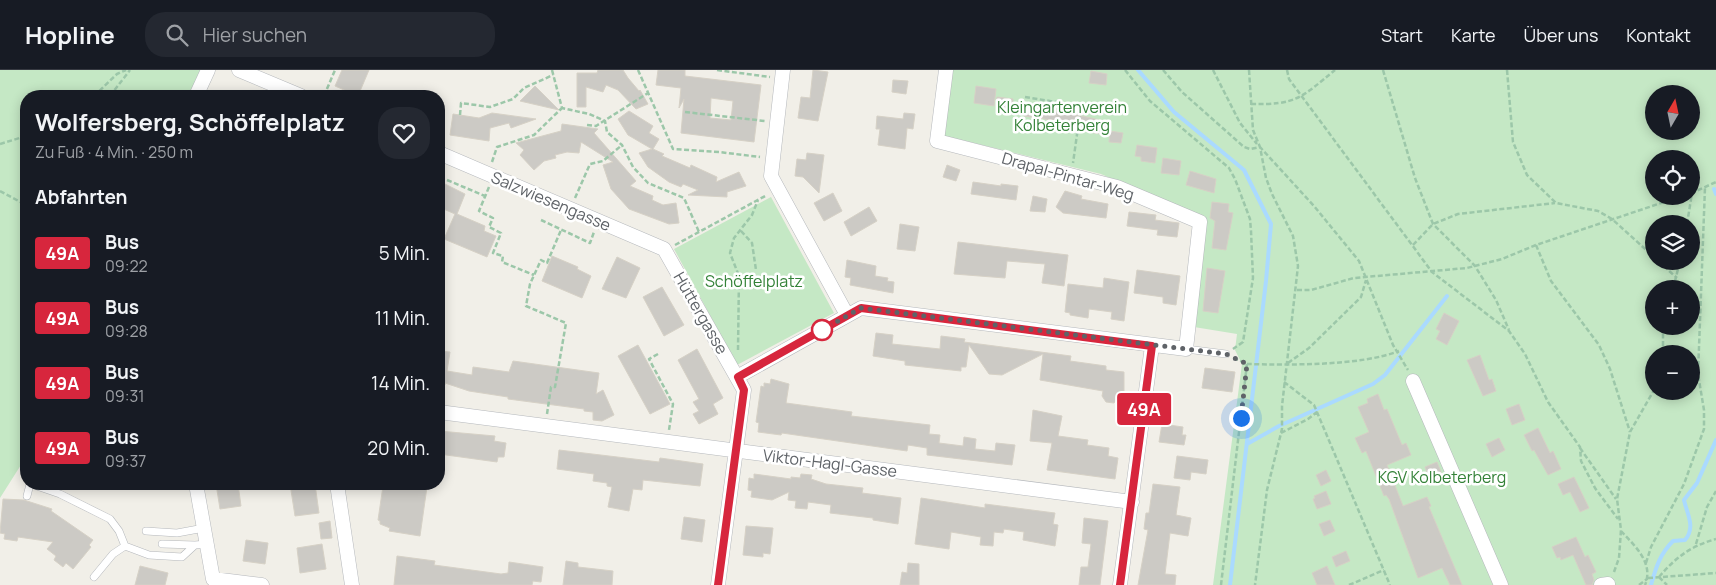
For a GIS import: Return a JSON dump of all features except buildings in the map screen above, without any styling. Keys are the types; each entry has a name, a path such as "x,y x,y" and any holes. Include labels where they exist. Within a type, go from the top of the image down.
{"street":[{"path":"199,90 208,70"},
{"path":"239,70 287,90"},
{"name":"Drapal-Pintar-Weg","path":"946,70 937,141 1117,187 1200,222 1186,349"},
{"path":"783,74 771,176 847,315"},
{"name":"Salzwiesengasse","path":"445,156 664,249"},
{"name":"Hüttergasse","path":"664,249 744,390 718,585"},
{"path":"738,377 861,308 1186,349"},
{"path":"1120,585 1152,346"},
{"path":"1413,381 1501,585"},
{"name":"Viktor-Hagl-Gasse","path":"445,413 1132,502"},
{"path":"197,490 204,528 201,544 213,579 262,585"},
{"path":"338,490 352,585"}],"lane":[{"path":"1186,349 1226,354"},
{"path":"27,496 28,490"},
{"path":"48,490 110,519 119,531 125,546 148,555 182,557 201,544"},
{"path":"146,531 178,533 204,528"},
{"path":"162,544 201,544"},
{"path":"94,577 113,554 125,546"}],"path":[{"path":"100,90 117,74 128,70"},
{"path":"114,90 128,70"},
{"path":"327,90 335,70"},
{"path":"552,70 562,108"},
{"path":"638,70 673,150 719,152 772,158"},
{"path":"717,70 783,74"},
{"path":"1125,70 1150,101 1228,168 1246,207 1250,219 1253,278 1243,342 1226,354 1247,364 1286,364 1360,360 1398,351"},
{"path":"1163,70 1182,92 1244,147 1260,147"},
{"path":"1213,70 1240,124 1314,206 1359,261 1394,345 1404,362"},
{"path":"1249,70 1253,130 1260,147 1266,178 1272,194 1293,236 1298,266 1297,290 1284,382 1282,429 1266,498 1255,585"},
{"path":"1287,70 1289,79 1432,272 1509,331"},
{"path":"1250,104 1280,104 1303,96 1335,70"},
{"path":"1383,70 1415,178 1434,224 1476,266 1496,300 1509,331 1525,354 1548,402 1617,499"},
{"path":"1507,70 1513,142 1526,174 1556,203"},
{"path":"460,115 461,102 490,107 513,99 524,88 553,75"},
{"path":"587,125 596,126 648,93"},
{"path":"1025,97 1081,106 1071,175"},
{"path":"562,108 589,114 605,121"},
{"path":"534,276 502,262 503,256 493,253 500,233 489,227 493,218 479,211 491,175 497,147 534,135 562,108"},
{"path":"685,112 776,123"},
{"path":"605,121 606,132 622,144 633,167 648,183 684,198 699,232"},
{"path":"0,144 20,138"},
{"path":"570,209 590,164 603,161 622,144"},
{"path":"447,180 485,196"},
{"path":"1700,189 1716,182"},
{"path":"1645,585 1648,578 1646,563 1651,547 1684,484 1704,429 1704,410 1698,374 1705,187"},
{"path":"664,249 777,190"},
{"path":"0,191 20,200"},
{"path":"738,377 739,276 730,253 734,238 741,232 758,200"},
{"path":"1413,244 1434,224 1458,214 1556,203 1598,211 1612,219 1645,249"},
{"path":"1297,290 1311,290 1354,278 1432,272 1476,266 1502,259 1536,245 1655,205"},
{"path":"541,220 590,243 599,221"},
{"path":"546,426 551,387 555,387 566,323 526,306 534,276 541,260 547,262 561,230"},
{"path":"741,232 752,243 756,270"},
{"path":"1536,245 1551,281 1599,345 1610,369 1630,432"},
{"path":"1668,270 1677,278"},
{"path":"1677,278 1678,270"},
{"path":"1286,364 1309,348 1361,297 1367,278"},
{"path":"658,354 649,359 673,404 668,442"},
{"path":"1221,585 1247,364"},
{"path":"1284,382 1314,405 1390,585"},
{"path":"1604,584 1618,558 1620,530 1617,499 1630,432 1648,400"},
{"path":"1280,433 1308,419 1317,412"},
{"path":"1580,447 1581,461 1595,488 1618,519"},
{"path":"1696,544 1707,506 1716,490"},
{"path":"1620,530 1635,546 1646,563"},
{"path":"1659,577 1671,563 1696,544 1716,539"},
{"path":"1349,585 1384,570"},
{"path":"1639,585 1648,578 1716,572"},
{"path":"1659,577 1667,585"}],"green space":[{"path":"0,70 204,70 192,90 20,90 20,466 0,498"},
{"path":"950,70 1716,70 1716,585 1213,585 1242,364 1235,350 1237,334 1194,327 1207,221 1101,174 945,136 943,132"},
{"name":"Schöffelplatz","path":"771,197 834,313 737,365 674,249"}],"waterway":[{"path":"1138,70 1174,112 1244,170 1271,224 1230,585"},
{"path":"1714,189 1716,194"},
{"path":"1247,444 1279,426 1373,384 1385,375 1447,296"},
{"path":"1651,585 1665,551 1673,541 1685,540 1688,535 1690,520 1684,500 1697,483 1716,440"}],"bus line":[{"name":"49A","path":"718,585 744,390 738,377 861,308 1152,346 1120,585"}],"route":[{"path":"822,330 861,308 1226,354 1247,364 1241,418"}],"park label":[{"name":"Kleingartenverein Kolbeterberg","path":"1062,116"},
{"name":"KGV Kolbeterberg","path":"1442,477"}]}
